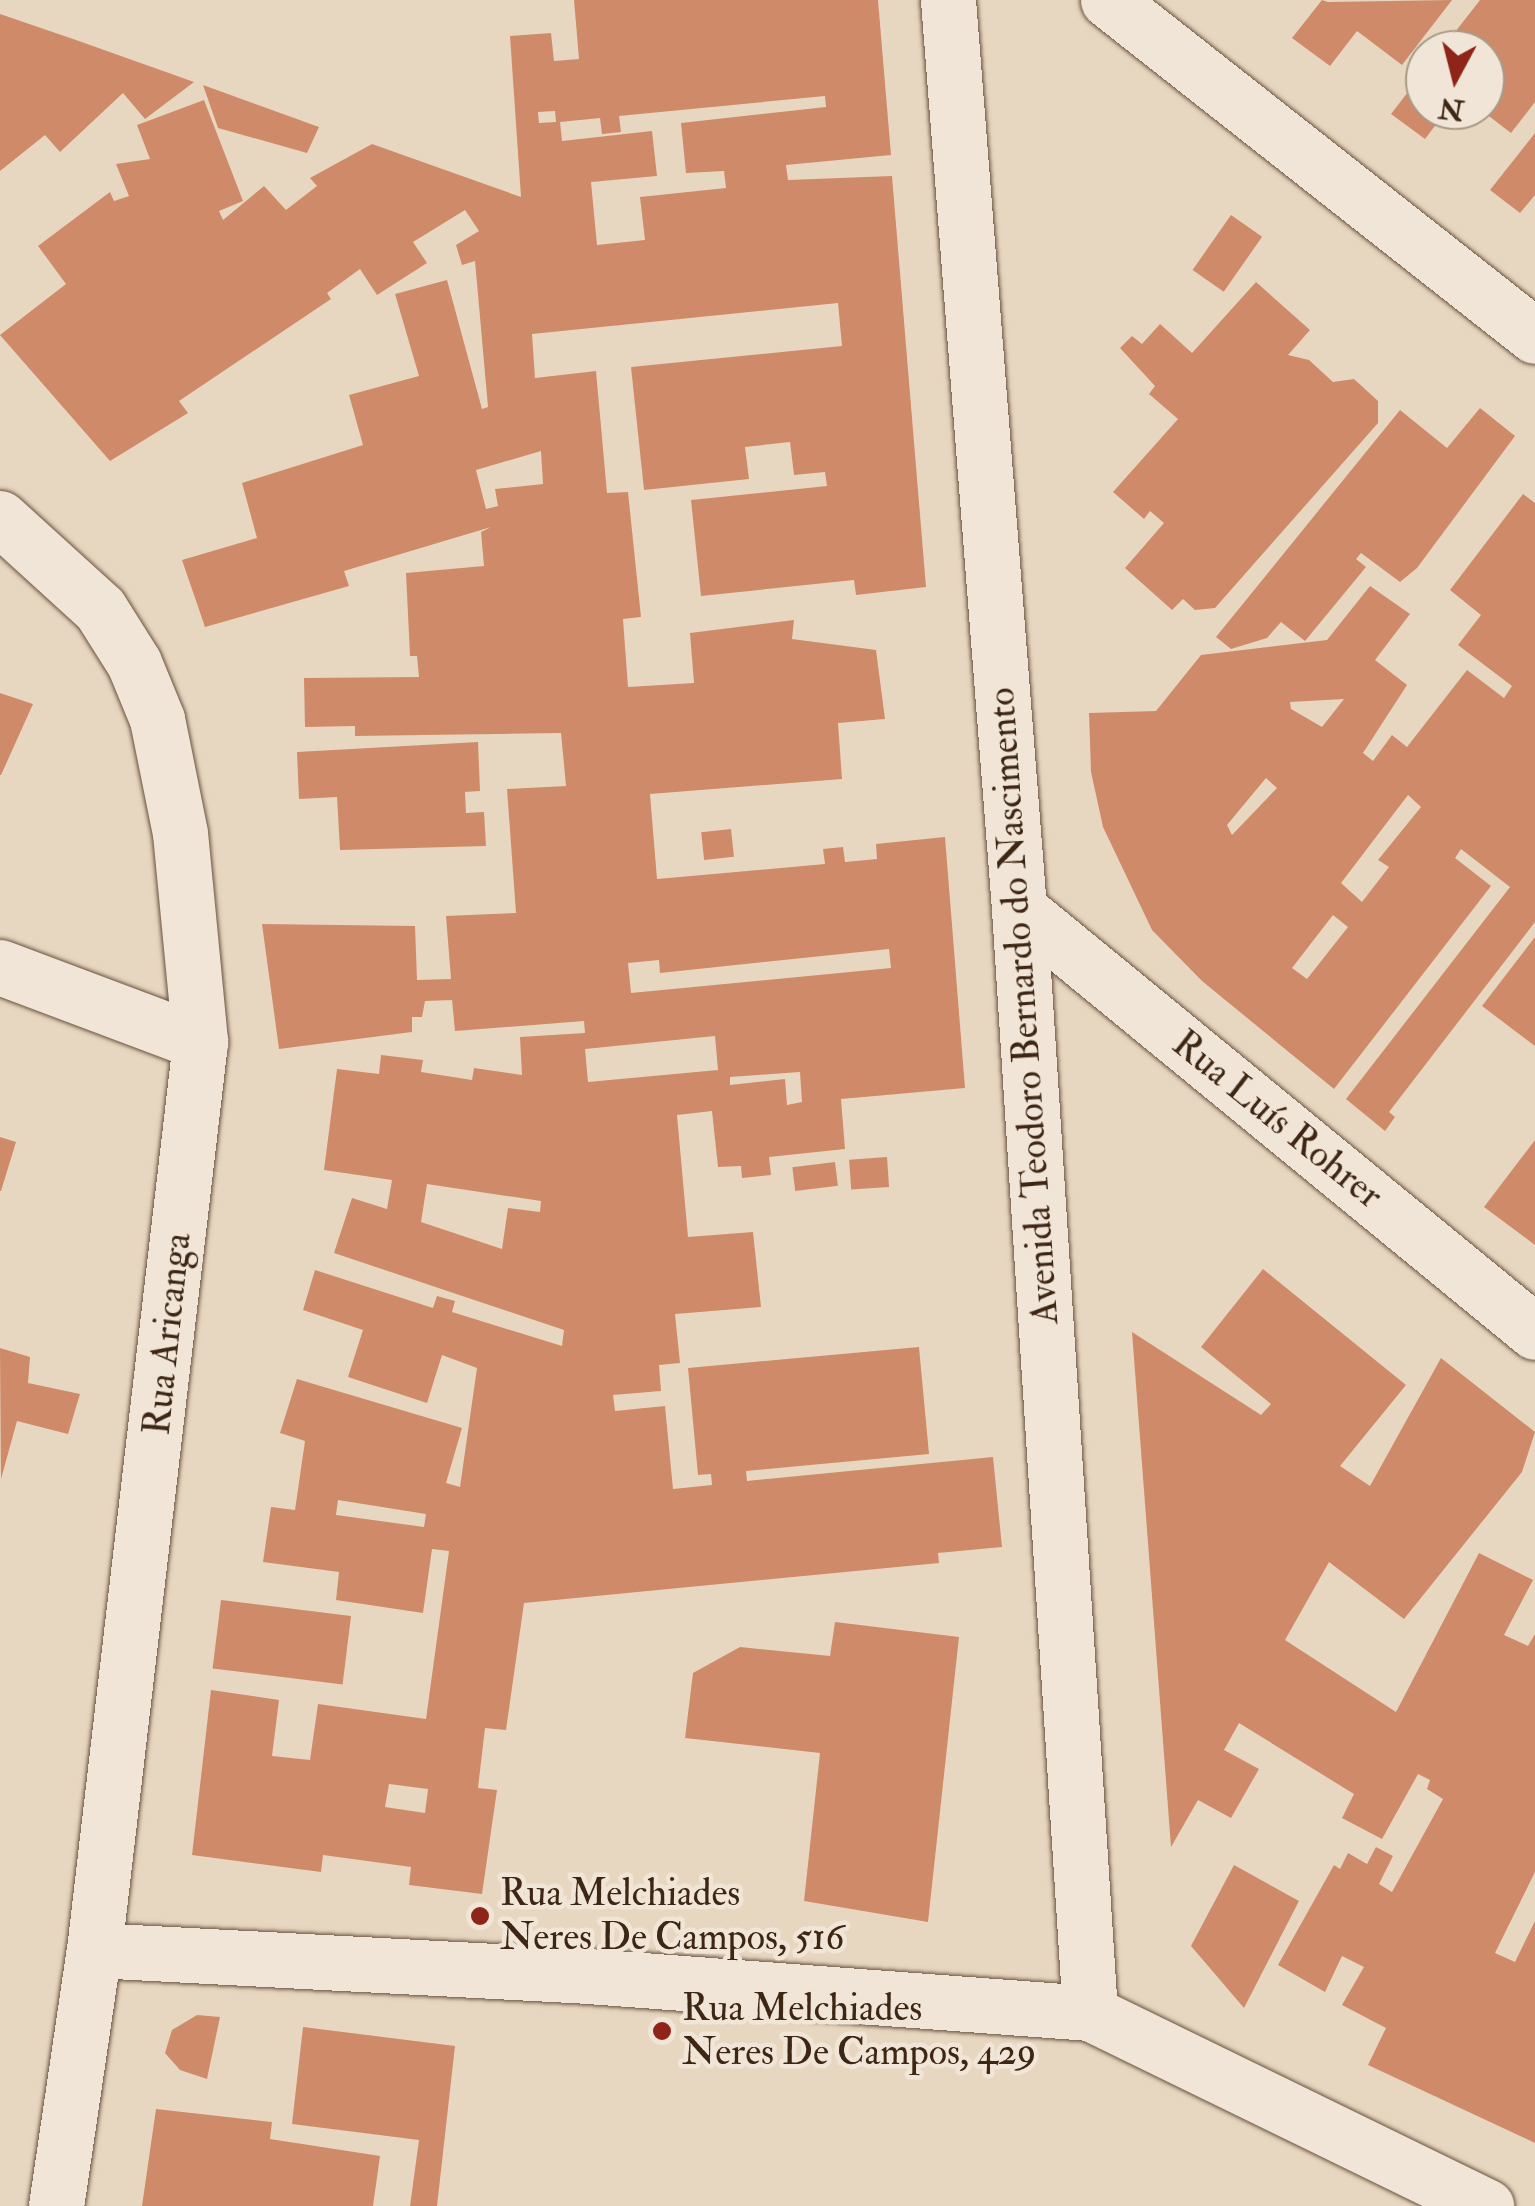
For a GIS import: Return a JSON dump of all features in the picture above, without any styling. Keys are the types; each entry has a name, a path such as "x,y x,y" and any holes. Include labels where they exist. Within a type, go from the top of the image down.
{"street":[{"name":"Avenida Teodoro Bernardo do Nascimento","path":"948,0 1019,908 1090,2012"},
{"path":"1108,0 1535,336"},
{"name":"Rua Aricanga","path":"0,518 100,608 134,663 156,720 180,833 200,1042 94,1950 56,2206"},
{"name":"Rua Luís Rohrer","path":"1019,908 1535,1332"},
{"path":"0,967 200,1042"},
{"path":"94,1950 1090,2012 1486,2206"}],"building":[{"path":"574,0 878,0 891,155 786,165 788,180 892,176 926,587 856,595 854,580 701,596 691,500 827,486 825,472 794,475 790,442 745,447 749,479 644,490 631,367 842,346 838,303 532,334 535,378 596,371 607,493 628,492 641,617 623,619 628,687 694,683 690,633 794,620 792,639 876,650 885,719 838,723 842,779 650,794 657,879 825,864 823,849 843,847 845,862 877,859 876,844 945,837 965,1088 841,1099 845,1149 769,1157 771,1175 742,1178 741,1166 718,1167 712,1111 677,1115 688,1237 753,1232 761,1307 675,1314 680,1363 659,1365 661,1391 613,1395 615,1411 665,1406 673,1489 712,1485 711,1474 698,1475 688,1368 919,1347 929,1454 746,1471 747,1481 993,1457 1002,1547 938,1553 939,1563 524,1603 506,1730 485,1728 478,1788 497,1790 482,1894 409,1885 411,1867 323,1855 321,1872 192,1855 211,1690 279,1700 272,1756 310,1760 318,1704 426,1719 449,1551 432,1549 423,1613 336,1600 339,1572 263,1562 271,1507 295,1510 305,1441 280,1433 297,1379 462,1428 446,1483 460,1487 477,1368 442,1355 427,1403 348,1377 363,1330 303,1310 315,1270 433,1308 437,1296 455,1301 452,1312 562,1346 564,1330 334,1253 352,1198 387,1209 392,1180 324,1170 337,1069 379,1074 381,1055 423,1060 421,1072 472,1080 474,1068 522,1075 520,1037 585,1033 584,1021 455,1031 452,1000 425,1001 422,1017 412,1017 412,1032 279,1049 262,924 415,926 417,980 451,979 446,916 516,913 507,789 566,786 561,733 355,736 355,726 305,727 304,678 419,677 417,656 410,656 406,573 484,566 481,532 491,527 344,571 349,586 205,627 182,560 257,538 242,483 363,445 349,395 419,376 395,294 447,280 482,409 488,407 475,261 462,265 456,245 479,231 465,210 413,242 427,263 377,295 360,269 327,293 331,299 179,401 188,413 110,461 0,335 66,284 38,246 110,192 114,201 129,196 116,164 150,159 137,125 204,100 243,201 219,211 223,220 264,186 286,210 317,186 310,178 372,144 521,197 510,36 551,33 554,61 579,59","holes":["825,96 826,107 681,123 686,173 724,171 726,188 640,197 645,240 597,245 591,182 657,176 652,131 562,141 560,122 600,118 602,134 621,132 619,116","555,111 556,122 539,123 538,112","541,451 543,484 495,489 498,506 486,509 476,470","889,949 891,968 631,993 628,963 659,960 660,973","715,1036 718,1070 588,1082 585,1049","800,1072 802,1102 787,1105 785,1079 730,1085 730,1077","427,1184 541,1201 540,1212 508,1208 502,1249 421,1222","338,1500 426,1514 424,1527 336,1515","389,1784 428,1789 425,1813 385,1807"]},
{"path":"1322,0 1452,0 1429,30 1405,30 1402,65 1357,31 1330,66 1292,38"},
{"path":"1480,0 1535,0 1535,102 1511,133 1505,128 1505,30 1457,30"},
{"path":"0,14 194,82 145,119 123,93 60,152 45,135 0,171"},
{"path":"203,85 319,127 307,153 218,128"},
{"path":"1405,96 1405,124 1391,114"},
{"path":"1413,130 1432,130 1425,139"},
{"path":"1535,133 1535,195 1520,213 1490,190"},
{"path":"1231,215 1262,237 1224,292 1193,270"},
{"path":"1256,282 1310,330 1288,355 1309,360 1333,382 1354,379 1378,401 1378,423 1215,608 1195,610 1183,599 1172,610 1125,568 1164,523 1150,511 1144,519 1113,492 1178,419 1149,394 1155,386 1120,348 1132,336 1142,344 1160,324 1192,353"},
{"path":"1480,408 1515,436 1417,568 1400,582 1361,553 1356,559 1366,567 1305,641 1281,622 1267,638 1231,649 1216,637 1400,410 1447,448"},
{"path":"1523,494 1535,503 1535,922 1389,1112 1395,1117 1385,1131 1346,1099 1510,887 1461,849 1455,858 1491,886 1334,1089 1202,981 1152,930 1103,827 1091,772 1089,713 1156,711 1201,655 1327,640 1370,586 1410,614 1375,660 1407,685 1363,753 1373,761 1392,735 1407,747 1467,670 1504,698 1512,686 1458,645 1481,615 1450,590","holes":["1344,699 1322,727 1291,709 1290,702","1266,778 1277,788 1232,835 1227,825","1408,795 1421,807 1378,860 1389,867 1362,902 1341,883","1333,915 1348,927 1307,979 1292,968"]},
{"path":"0,693 33,704 1,775 0,775"},
{"path":"478,742 480,791 465,792 466,813 484,812 486,846 340,850 337,797 299,799 297,752"},
{"path":"731,829 734,857 704,860 701,832"},
{"path":"1535,937 1535,1046 1482,1006"},
{"path":"0,1137 16,1142 1,1191 0,1191"},
{"path":"1535,1140 1535,1245 1484,1207"},
{"path":"887,1157 889,1187 851,1190 849,1160"},
{"path":"835,1162 838,1186 795,1191 792,1167"},
{"path":"1263,1269 1406,1385 1340,1466 1370,1486 1441,1358 1535,1432 1522,1472 1404,1619 1329,1562 1285,1640 1396,1712 1479,1553 1533,1580 1504,1635 1528,1646 1535,1634 1535,1872 1495,1953 1515,1962 1535,1921 1535,2143 1368,2065 1386,2028 1342,2005 1364,1967 1342,1956 1325,1992 1278,1965 1334,1865 1340,1869 1348,1853 1367,1864 1376,1847 1393,1856 1379,1884 1392,1892 1443,1799 1427,1789 1430,1780 1418,1774 1382,1839 1342,1818 1354,1794 1239,1723 1224,1750 1259,1769 1231,1818 1198,1800 1171,1847 1132,1332 1261,1415 1271,1404 1201,1347"},
{"path":"0,1348 30,1357 28,1383 80,1394 68,1434 17,1421 1,1479"},
{"path":"221,1600 351,1616 343,1684 213,1668"},
{"path":"835,1622 959,1637 928,1922 804,1901 820,1753 685,1738 693,1673 740,1647 830,1656"},
{"path":"1234,1865 1299,1901 1244,2008 1191,1946"},
{"path":"197,2015 220,2017 207,2079 180,2070 165,2053 172,2030"},
{"path":"303,2027 455,2046 437,2206 410,2206 419,2140 292,2124"},
{"path":"156,2109 272,2122 270,2139 380,2156 373,2206 142,2206"}],"place":[{"name":"Rua Melchiades Neres De Campos, 516","path":"480,1916"},
{"name":"Rua Melchiades Neres De Campos, 429","path":"662,2031"}]}
